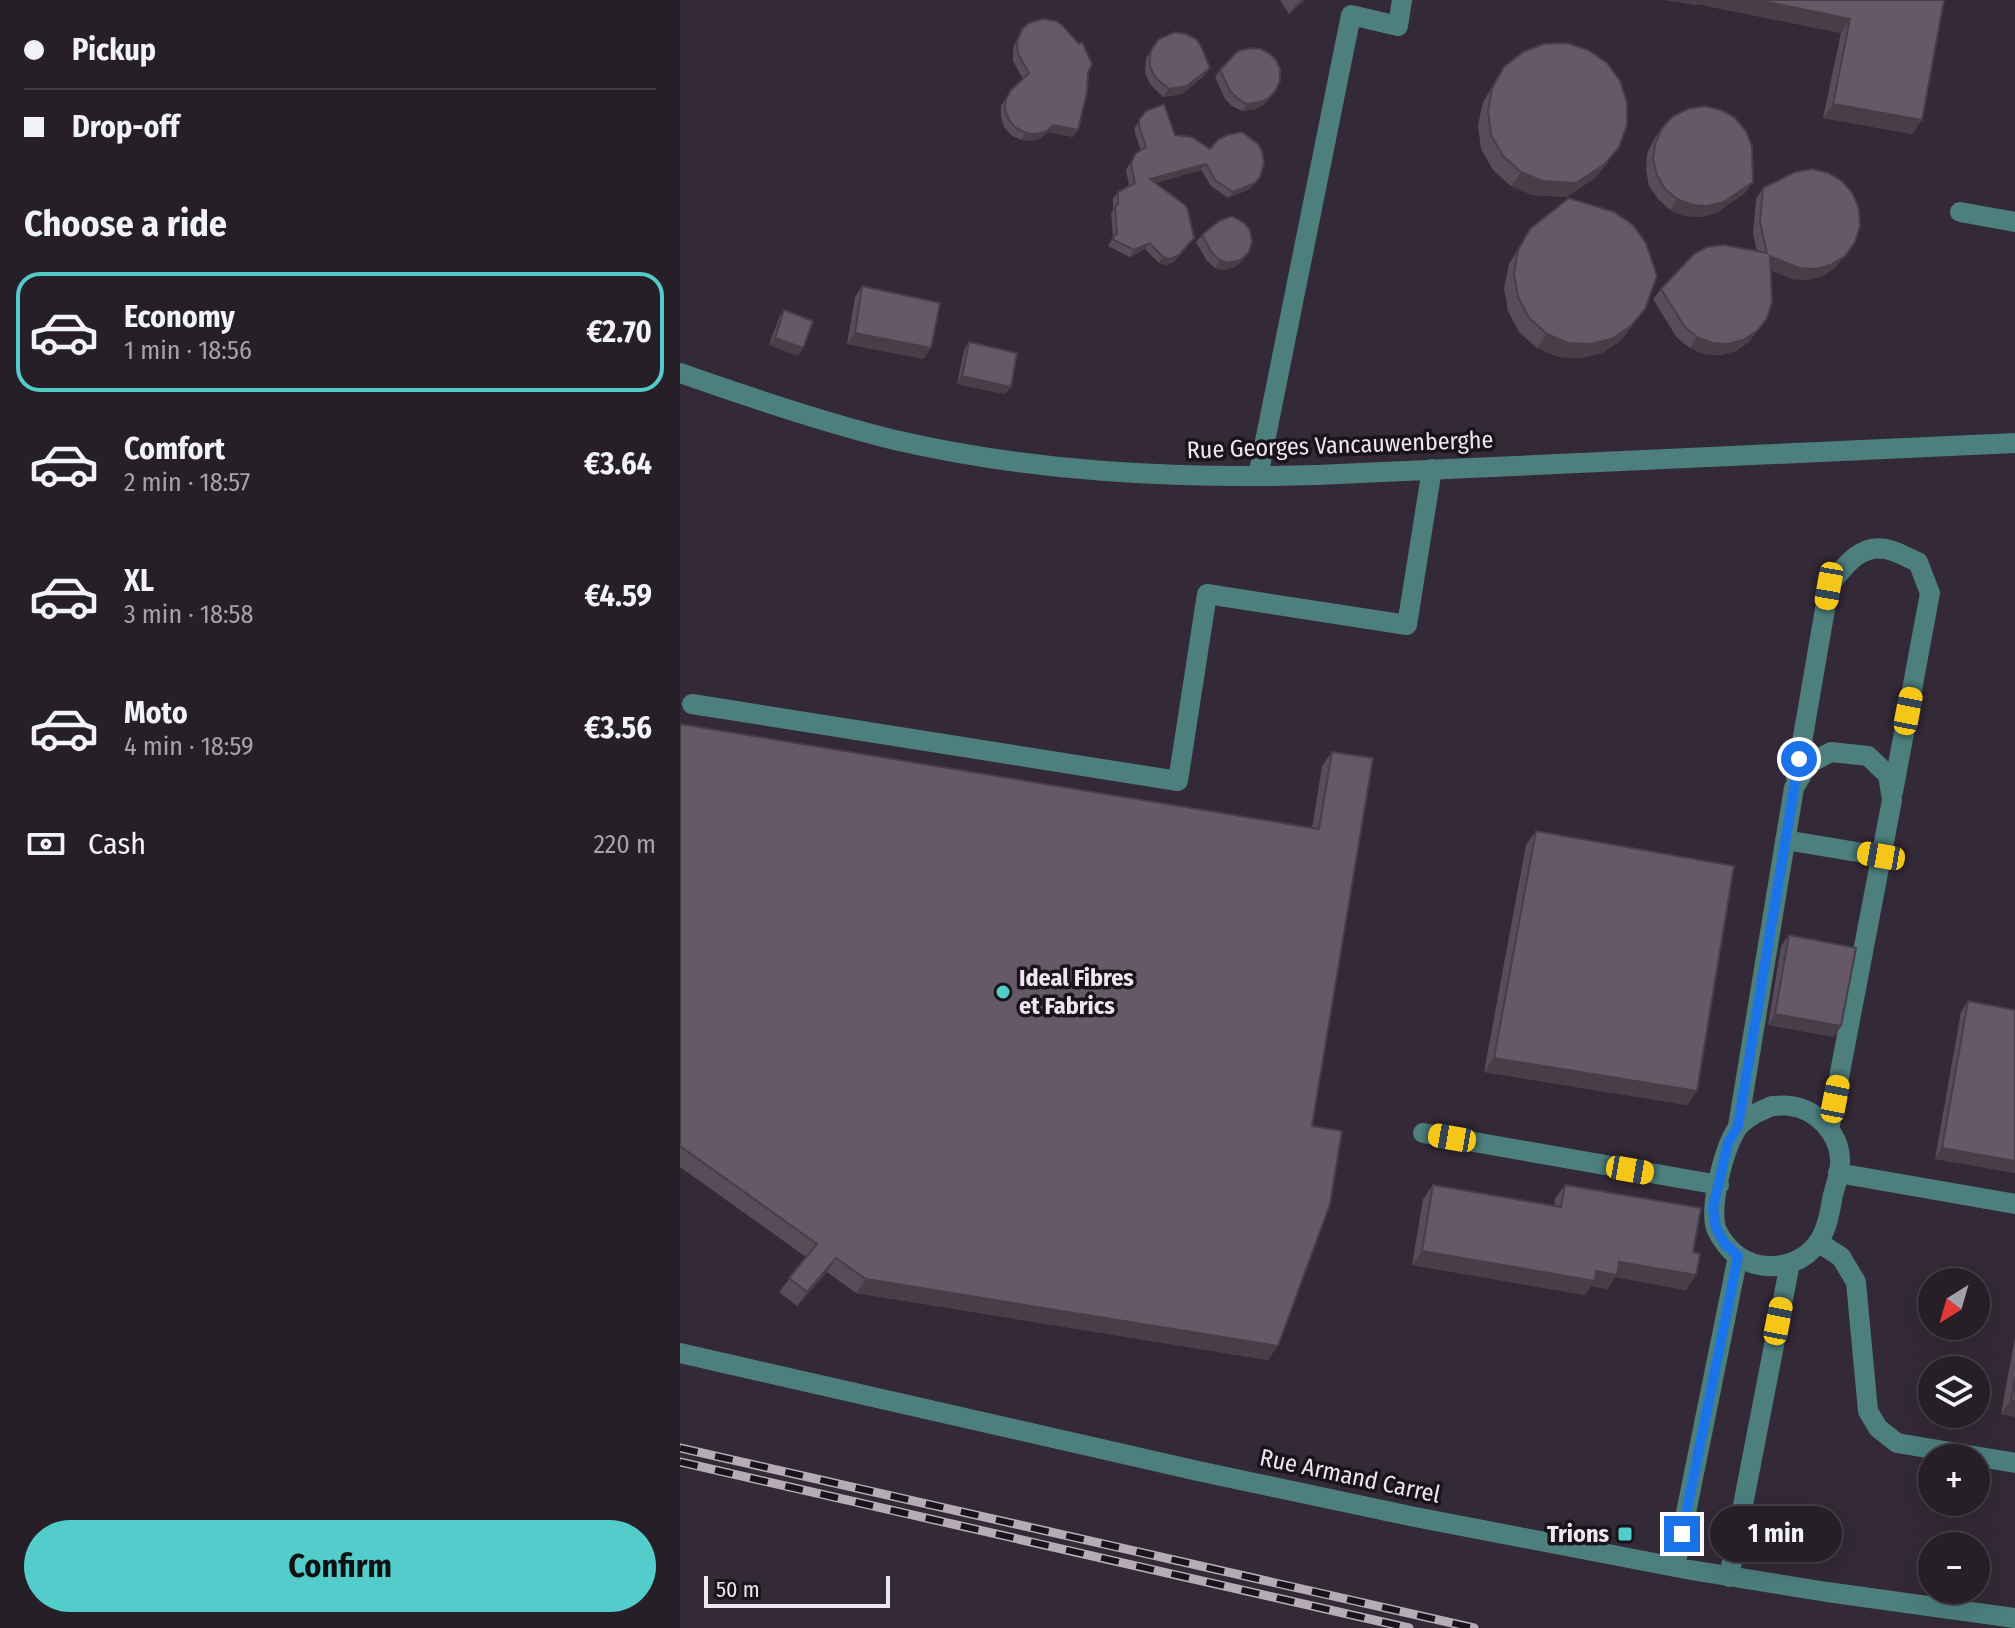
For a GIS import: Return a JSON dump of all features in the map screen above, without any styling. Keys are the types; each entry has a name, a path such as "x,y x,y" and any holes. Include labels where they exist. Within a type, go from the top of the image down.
{"street":[{"path":"1258,476 1351,15 1398,26 1402,0"},
{"path":"1960,212 2015,222"},
{"name":"Rue Georges Vancauwenberghe","path":"680,373 788,410 897,440 1012,461 1172,476 1317,475 2015,443"},
{"path":"692,704 1178,781 1207,594 1407,625 1432,469"},
{"path":"1738,1126 1829,586 1846,563 1866,550 1890,549 1918,562 1930,593 1829,1130"},
{"path":"1794,788 1808,764 1831,752 1868,756 1888,775 1892,800"},
{"path":"1785,840 1881,856"},
{"path":"1772,1106 1792,1106 1810,1112 1829,1130 1836,1141 1841,1161 1826,1226 1818,1242 1806,1255 1772,1267 1754,1264 1738,1256 1725,1244 1716,1228 1713,1208 1728,1143 1738,1126 1753,1113 1772,1106"},
{"path":"1423,1133 1719,1185"},
{"path":"1838,1173 2015,1204"},
{"path":"1818,1242 1841,1257 1856,1282 1868,1411 1878,1428 1897,1443 1918,1446"},
{"path":"1675,1567 1738,1256"},
{"path":"1729,1577 1790,1263"},
{"name":"Rue Armand Carrel","path":"680,1353 1238,1480 1415,1517 1729,1577 2015,1618"},
{"path":"1990,1458 2015,1463"},
{"path":"1990,1459 2015,1472"}],"building":[{"path":"1758,0 1944,0 1922,120 1833,104 1850,19"},
{"path":"1043,19 1056,21 1079,44 1082,42 1092,64 1078,130 1053,125 1047,131 1026,133 1016,128 1005,110 1011,90 1029,73 1018,54 1017,41 1022,29 1029,23"},
{"path":"1175,32 1196,39 1210,68 1187,86 1169,89 1155,77 1150,56 1159,39"},
{"path":"1567,43 1588,50 1607,63 1620,81 1627,103 1627,125 1619,147 1605,164 1576,183 1542,181 1521,172 1503,156 1491,135 1488,111 1492,88 1504,67 1523,52 1544,44"},
{"path":"1252,48 1269,53 1276,60 1280,81 1269,98 1247,104 1230,91 1220,70 1238,51"},
{"path":"1164,104 1175,135 1192,137 1210,149 1219,139 1242,132 1258,144 1264,163 1255,183 1233,192 1215,180 1206,164 1150,179 1188,210 1194,238 1179,255 1170,259 1163,257 1150,243 1134,250 1112,239 1117,233 1115,207 1118,192 1135,183 1131,164 1135,154 1146,147 1139,120 1146,111"},
{"path":"1705,106 1735,118 1746,131 1752,147 1753,182 1724,202 1708,206 1692,205 1677,199 1665,189 1653,159 1662,128 1673,116"},
{"path":"1812,169 1842,181 1853,194 1859,209 1860,226 1855,242 1845,256 1831,265 1815,269 1799,268 1770,256 1772,302 1767,318 1757,331 1743,340 1728,344 1712,343 1697,337 1685,327 1661,289 1693,255 1707,247 1724,245 1767,253 1760,222 1763,188 1795,172"},
{"path":"1569,198 1614,212 1633,225 1646,243 1657,276 1645,309 1631,326 1612,339 1590,344 1568,343 1547,334 1529,318 1518,297 1514,274 1518,250 1530,229"},
{"path":"1232,216 1250,230 1252,242 1249,252 1240,260 1228,263 1212,253 1202,235 1219,221"},
{"path":"862,286 940,303 931,348 855,333"},
{"path":"784,310 813,321 803,348 775,338"},
{"path":"969,342 1017,353 1011,387 962,376"},
{"name":"Ideal Fibres et Fabrics","path":"680,724 1319,829 1332,752 1373,758 1312,1126 1342,1131 1330,1204 1278,1346 866,1279 836,1258 807,1292 789,1278 817,1244 680,1146"},
{"path":"1536,831 1734,866 1697,1091 1494,1058"},
{"path":"1789,935 1856,948 1841,1026 1775,1014"},
{"path":"1968,1001 2015,1010 2015,1161 1942,1148"},
{"path":"1433,1185 1561,1207 1565,1185 1701,1208 1693,1252 1700,1254 1696,1275 1619,1262 1617,1275 1596,1271 1595,1281 1422,1251"},
{"path":"2015,1377 2015,1401 2011,1400"}],"railway":[{"path":"680,1448 1474,1628"},
{"path":"680,1462 1409,1628"}],"place":[{"name":"Ideal Fibres et Fabrics","path":"1003,992"},
{"name":"Trions","path":"1625,1534"}],"route":[{"path":"1682,1534 1738,1256 1725,1244 1716,1228 1713,1208 1728,1143 1738,1126 1799,759"}]}
